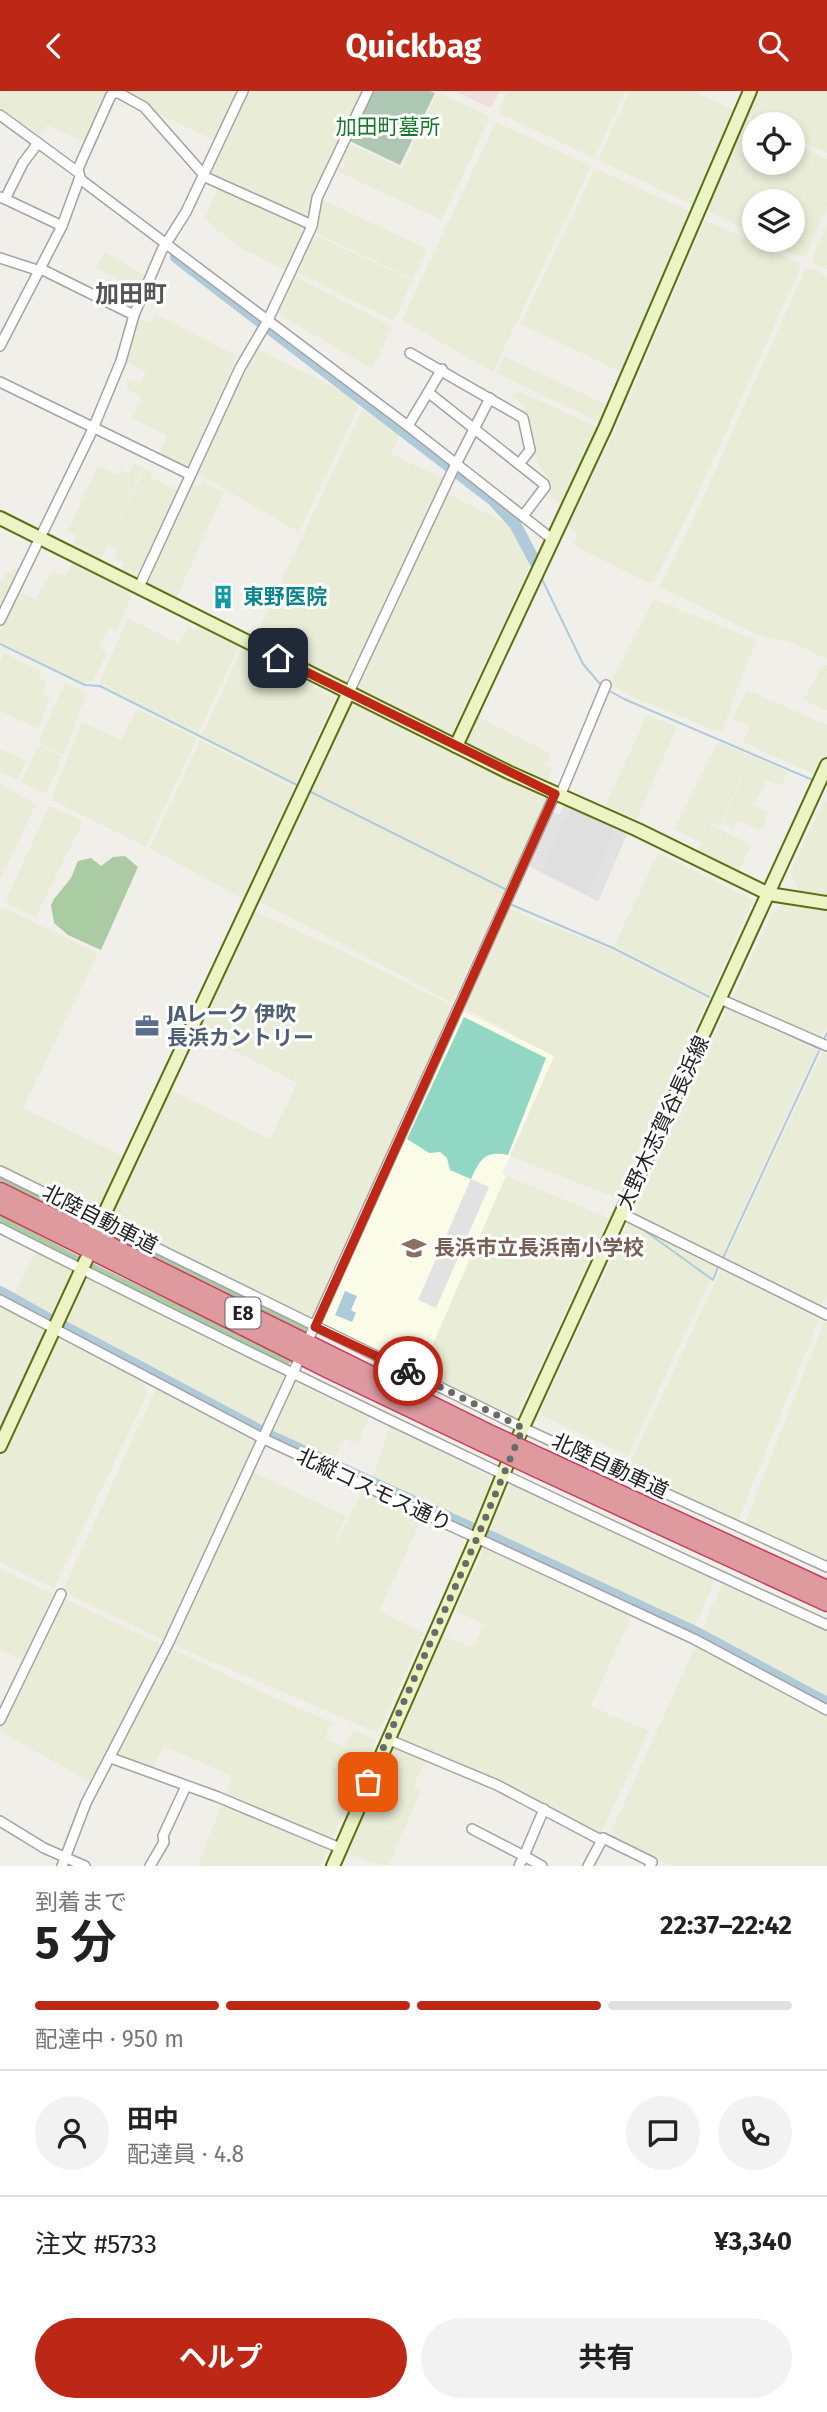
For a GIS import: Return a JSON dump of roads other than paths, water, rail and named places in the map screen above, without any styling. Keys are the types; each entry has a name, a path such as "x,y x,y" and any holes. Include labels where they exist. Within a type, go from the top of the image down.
{"highway":[{"name":"北陸自動車道","path":"0,1191 484,1438"},
{"name":"北陸自動車道","path":"0,1206 327,1369 540,1464 827,1603"},
{"name":"北陸自動車道","path":"540,1464 827,1590"}],"main road":[{"path":"456,746 605,428 750,91"},
{"path":"0,518 348,694 769,894 827,903"},
{"path":"97,1228 348,694"},
{"name":"大野木志賀谷長浜線","path":"332,1866 477,1538 502,1474 827,765"},
{"path":"0,1446 50,1327 84,1265"}],"street":[{"path":"0,620 93,427 121,361 134,315 165,246 187,212 243,91"},
{"path":"139,587 240,368 266,324 312,225 317,198 368,91"},
{"path":"0,346 62,226 78,175 111,95 117,93 144,107 204,176 312,225"},
{"path":"0,115 266,324 408,426 455,468 552,539"},
{"path":"38,143 3,198 62,226"},
{"path":"0,258 40,270 134,315"},
{"path":"410,352 523,418 530,450 519,464"},
{"path":"408,426 442,369"},
{"path":"0,382 190,474"},
{"path":"429,393 544,484 545,488 523,516"},
{"path":"348,694 490,398"},
{"path":"309,1338 558,795 604,688"},
{"path":"720,999 827,1046"},
{"path":"0,1171 97,1228 827,1567"},
{"path":"621,1213 827,1315"},
{"path":"0,1228 84,1265 292,1374 827,1625"},
{"name":"北縦コスモス通り","path":"0,1300 265,1436 694,1639 827,1710"},
{"path":"64,1862 86,1803 168,1644 298,1362"},
{"path":"0,1720 61,1594"},
{"path":"387,1739 497,1785 598,1839 603,1838 652,1861 650,1866"},
{"path":"111,1758 340,1848"},
{"path":"150,1866 164,1842 163,1836 187,1786"},
{"path":"519,1866 544,1809"},
{"path":"2,1827 44,1848 64,1862 85,1866"},
{"path":"472,1829 542,1866"},
{"path":"589,1866 603,1838"}],"water":[{"path":"345,1291 357,1296 351,1310 356,1313 352,1322 335,1315"}],"waterway":[{"path":"176,257 493,500 515,524 535,562"},
{"path":"600,454 611,430"},
{"path":"541,577 583,664 601,685"},
{"path":"0,644 85,685 100,686 297,785"},
{"path":"608,690 815,781"},
{"path":"307,790 507,890"},
{"path":"512,905 613,948 709,997"},
{"path":"781,1031 818,1048"},
{"path":"824,1039 827,1033"},
{"path":"822,1049 827,1051"},
{"path":"723,1258 819,1051"},
{"path":"641,1228 713,1280 718,1267"},
{"path":"0,1292 54,1322"},
{"path":"61,1325 268,1435 471,1528"},
{"path":"0,1428 47,1327"},
{"path":"489,1536 699,1634 827,1703"}],"place":[{"name":"東野医院","path":"223,597"},
{"name":"JAレーク 伊吹 長浜カントリー","path":"147,1026"},
{"name":"長浜市立長浜南小学校","path":"414,1248"}],"district":[{"name":"加田町","path":"131,294"}],"park label":[{"name":"加田町墓所","path":"388,127"}]}
